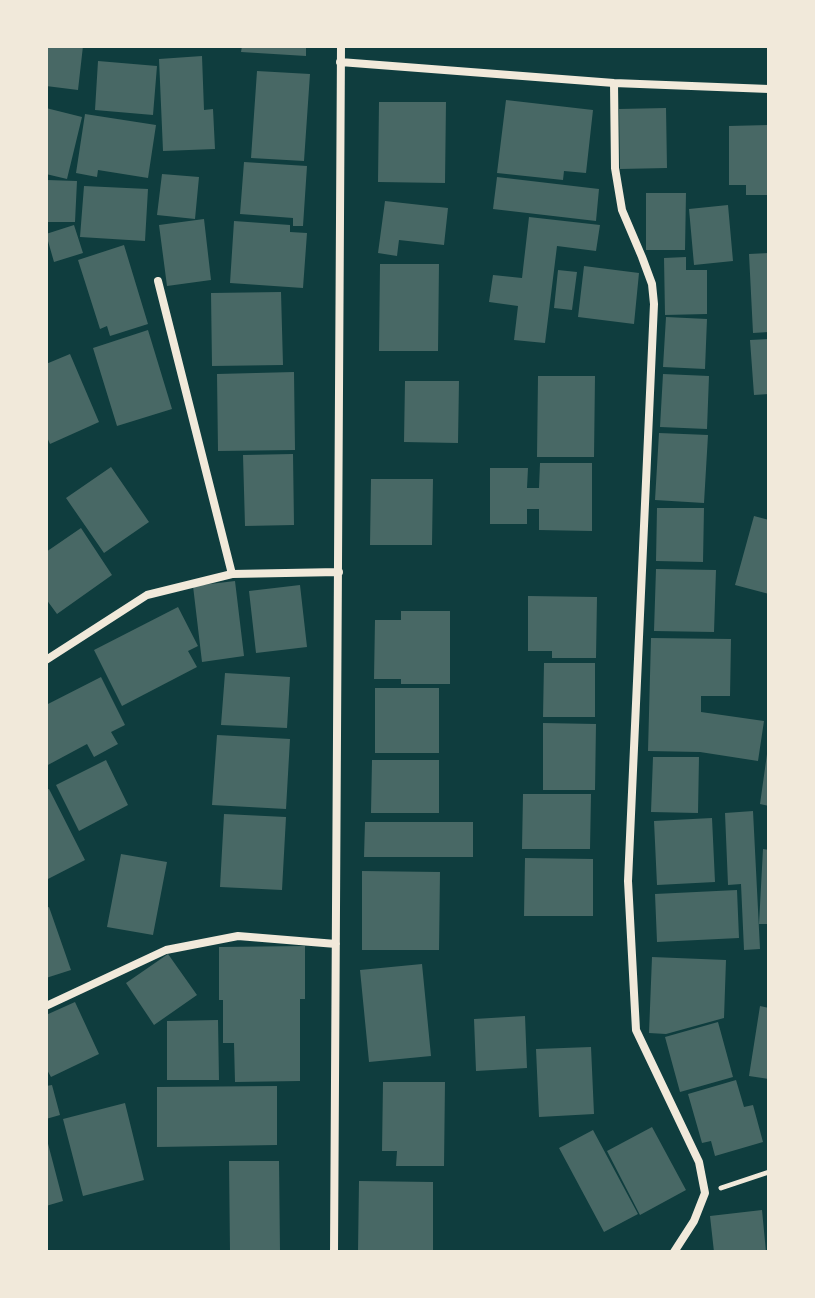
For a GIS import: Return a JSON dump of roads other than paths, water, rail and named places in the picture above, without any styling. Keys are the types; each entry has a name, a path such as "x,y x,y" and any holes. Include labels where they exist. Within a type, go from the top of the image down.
{"street":[{"path":"334,1252 341,46"},
{"path":"340,62 614,83 769,89"},
{"path":"614,83 615,168 622,210 652,284 654,304 628,881 636,1030 699,1162 705,1193 694,1221 674,1252"},
{"path":"158,281 232,574"},
{"path":"46,660 147,595 232,574 339,572"},
{"path":"46,1006 166,950 238,936 336,944"}]}
